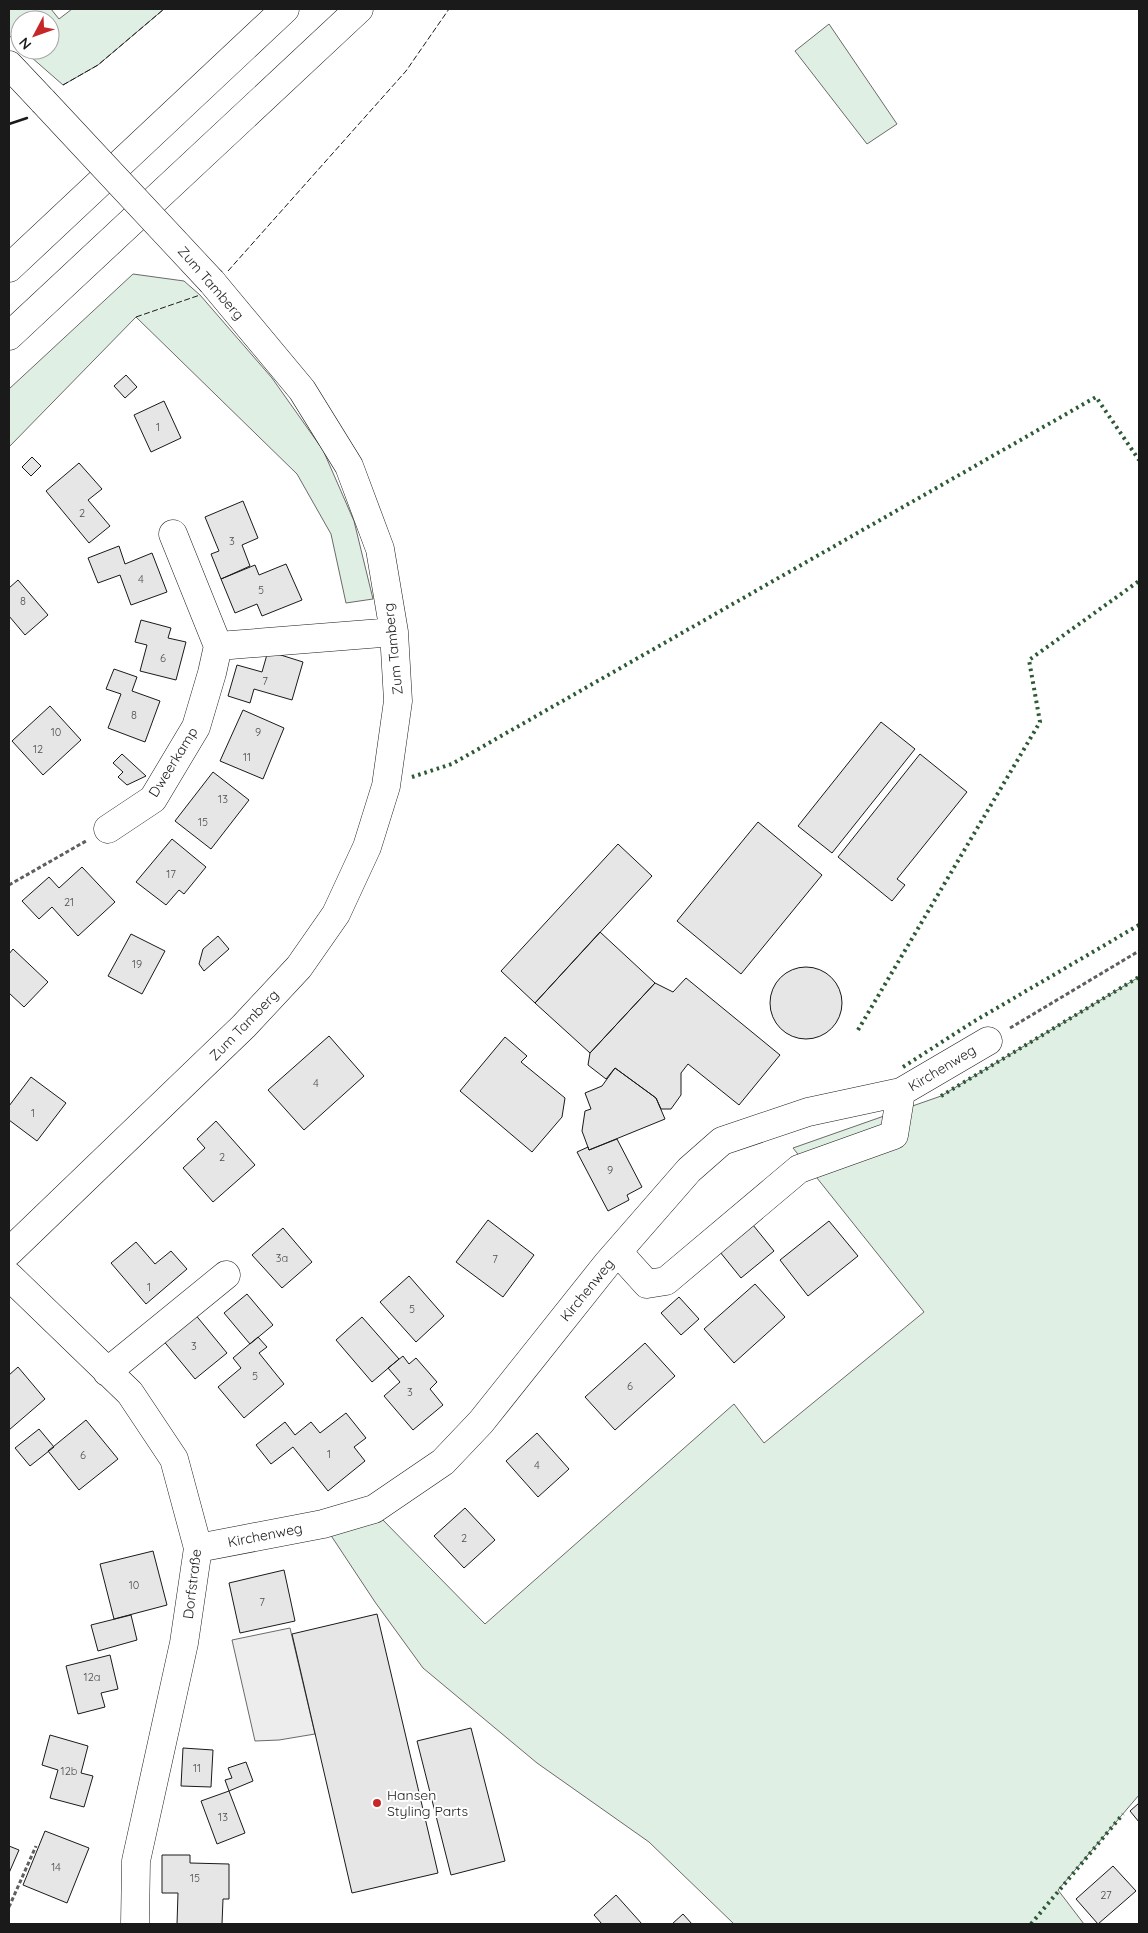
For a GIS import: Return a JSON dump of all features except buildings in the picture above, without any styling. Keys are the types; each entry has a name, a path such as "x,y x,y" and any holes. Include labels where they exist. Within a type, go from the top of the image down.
{"main road":[{"path":"9,268 285,9"},
{"path":"9,336 359,9"},
{"name":"Zum Tamberg","path":"9,65 212,282 302,390 349,466 380,549 394,632 398,701 386,786 367,847 336,914 299,967 244,1026 9,1252"},
{"path":"174,534 218,646 394,632"},
{"name":"Dweerkamp","path":"108,829 153,799 182,751 196,726 218,646"},
{"name":"Kirchenweg","path":"198,1548 323,1524 374,1508 443,1462 481,1422 618,1252 689,1170 722,1142 808,1112 901,1092 988,1041"},
{"path":"618,1252 647,1284 666,1281 800,1169 894,1135 901,1092"},
{"path":"108,1372 226,1275"},
{"name":"Dorfstraße","path":"9,1276 130,1393 174,1459 198,1548 184,1643 136,1861 134,1924"}],"path":[{"path":"9,885 108,829"},
{"path":"988,1041 1139,951"},
{"path":"9,1907 36,1846"}],"green space":[{"path":"9,9 52,10 10,10 9,35"},
{"path":"72,9 164,9 98,65 63,85 34,60 60,60 60,18"},
{"path":"829,24 897,124 867,144 795,51"},
{"path":"133,274 184,281 200,295 272,378 323,450 354,521 373,599 346,603 331,534 297,474 136,317 9,447 9,389"},
{"path":"1139,977 1139,1795 1058,1890 1084,1924 734,1924 649,1842 537,1763 423,1668 375,1602 330,1534 381,1518 485,1624 734,1404 764,1443 924,1312 793,1148 941,1096"}],"shaded area":[{"path":"290,1628 315,1734 279,1740 255,1741 232,1640"}],"hedge":[{"path":"412,777 452,764 1096,397 1139,460"},
{"path":"858,1030 1040,722 1029,660 1139,581"},
{"path":"903,1067 973,1022 1139,925"},
{"path":"941,1096 1139,977"},
{"path":"1031,1924 1123,1814"}],"fence":[{"path":"63,85 98,65 164,9"},
{"path":"228,271 406,71 449,9"},
{"path":"136,317 200,295"}],"wall":[{"path":"9,124 27,118"}],"place":[{"name":"Hansen Styling Parts","path":"377,1803"}]}
